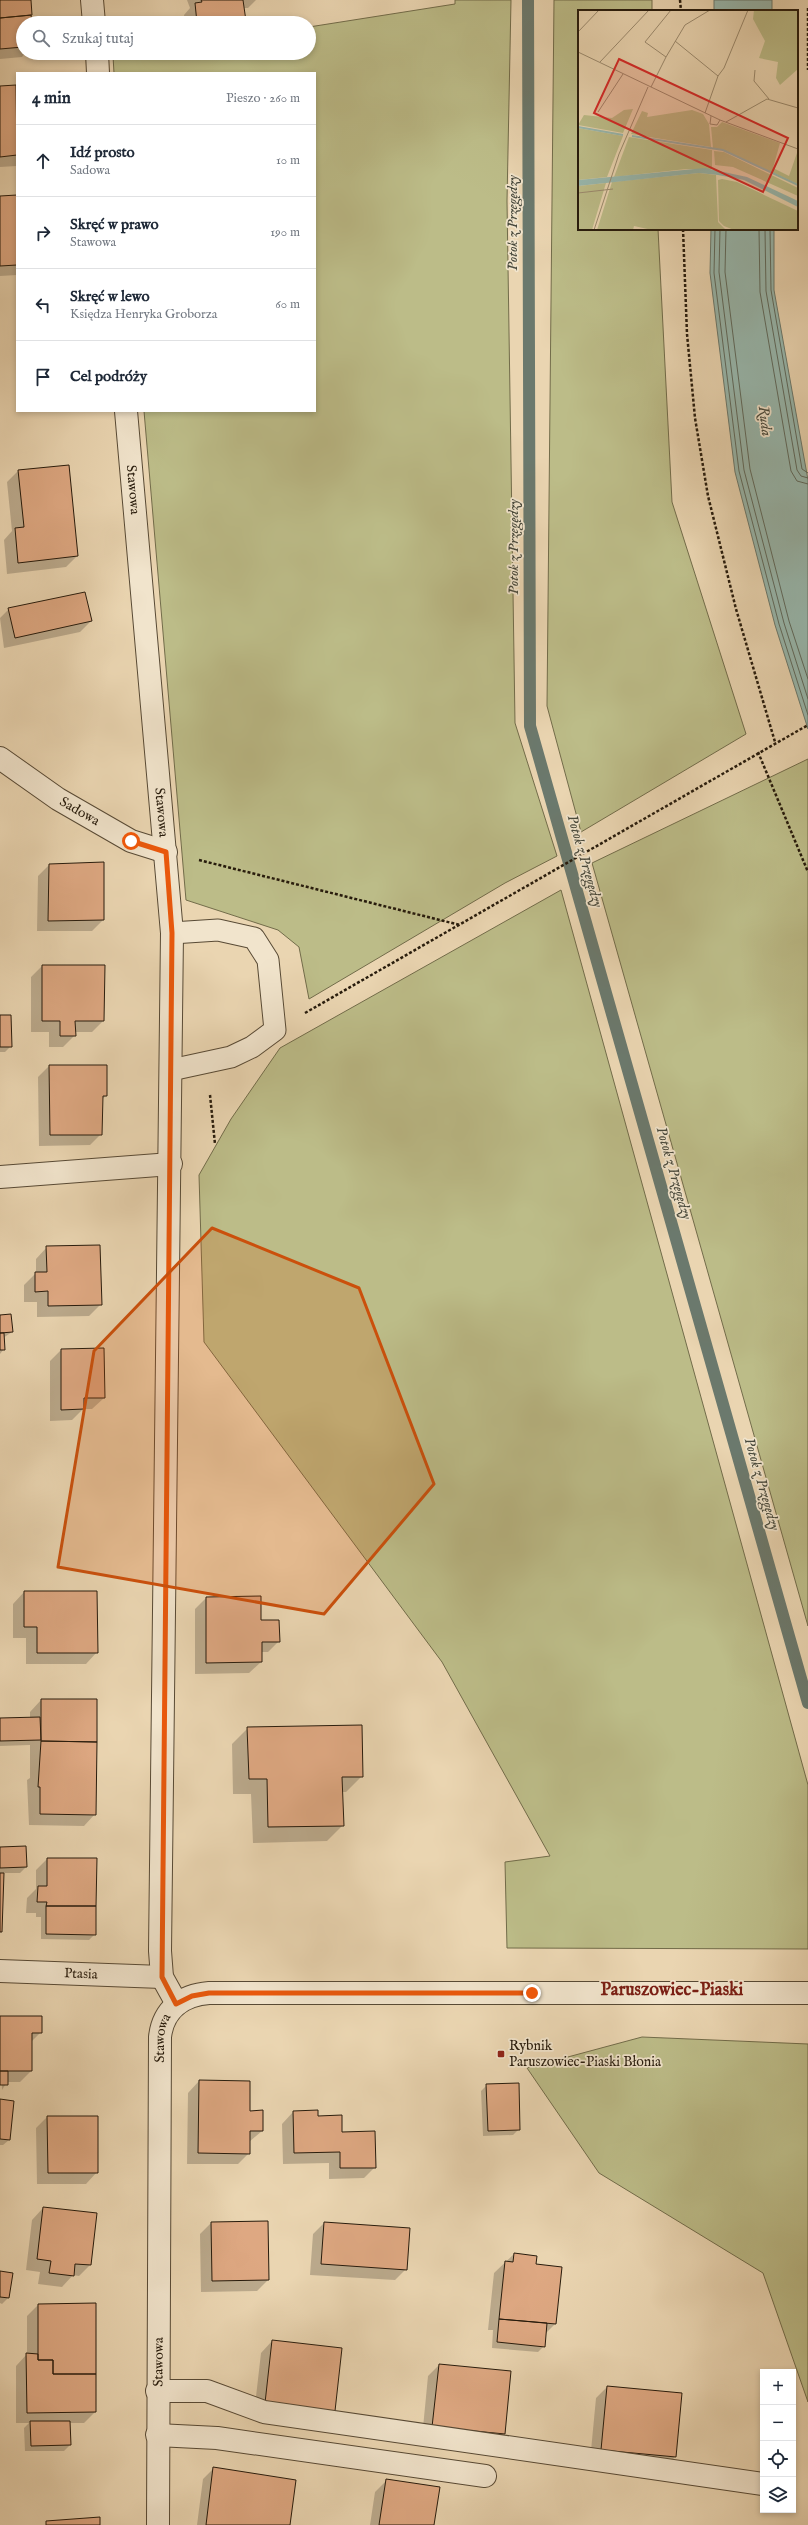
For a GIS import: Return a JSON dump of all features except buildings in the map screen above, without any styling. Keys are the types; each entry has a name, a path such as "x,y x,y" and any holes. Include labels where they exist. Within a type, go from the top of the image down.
{"street":[{"path":"92,0 93,16"},
{"path":"97,60 98,72"},
{"name":"Stawowa","path":"126,412 172,933 171,1164 162,1977 176,2004 163,2022 160,2037 157,2391 158,2525"},
{"name":"Sadowa","path":"0,758 58,799 131,841 166,852"},
{"path":"0,1177 171,1164"},
{"name":"Ptasia","path":"0,1971 162,1977"},
{"path":"176,2004 192,1996 209,1993 808,1993"},
{"path":"157,2391 207,2391 264,2412 760,2484"},
{"path":"157,2435 217,2438 485,2476"}],"lane":[{"path":"171,1070 232,1057 252,1047 275,1030 268,960 254,938 218,930 172,933"}],"path":[{"path":"680,0 681,10"},
{"path":"808,8 808,70"},
{"path":"683,230 688,342 695,418 708,496 736,609 775,742"},
{"path":"275,1030 461,925 787,735 808,725"},
{"path":"758,752 808,872"},
{"path":"166,852 461,925"},
{"path":"208,1062 215,1144"}],"highlighted area":[{"path":"212,1228 359,1288 434,1484 324,1614 58,1567 94,1351"}],"green space":[{"path":"455,0 511,0 507,201 515,723 557,856 505,883 309,999 299,947 278,930 186,900 144,412 316,412 316,72 114,72 113,60 316,60 316,26 455,4"},
{"path":"554,0 652,0 652,10 578,10 578,230 658,230 672,502 746,734 581,832 547,706"},
{"path":"808,759 808,1626 592,863"},
{"path":"561,890 808,1785 808,1949 507,1948 505,1862 550,1856 442,1662 204,1342 199,1175 231,1119 280,1048"},
{"path":"642,2037 808,2044 808,2402 763,2273 599,2173 527,2068"}],"water":[{"path":"714,0 772,0 772,10 714,10"},
{"name":"Ruda","path":"711,230 774,230 774,290 808,480 808,729 775,625 735,472 710,273"}],"waterway":[{"name":"Potok z Przegędzy","path":"528,0 530,726 808,1703"}],"place":[{"name":"Rybnik Paruszowiec-Piaski Błonia","path":"501,2054"}],"district":[{"name":"Paruszowiec-Piaski","path":"672,1990"}],"route":[{"path":"131,841 166,852 172,933 171,1164 160,1951 162,1977 176,2004 192,1996 209,1993 532,1993"}]}
